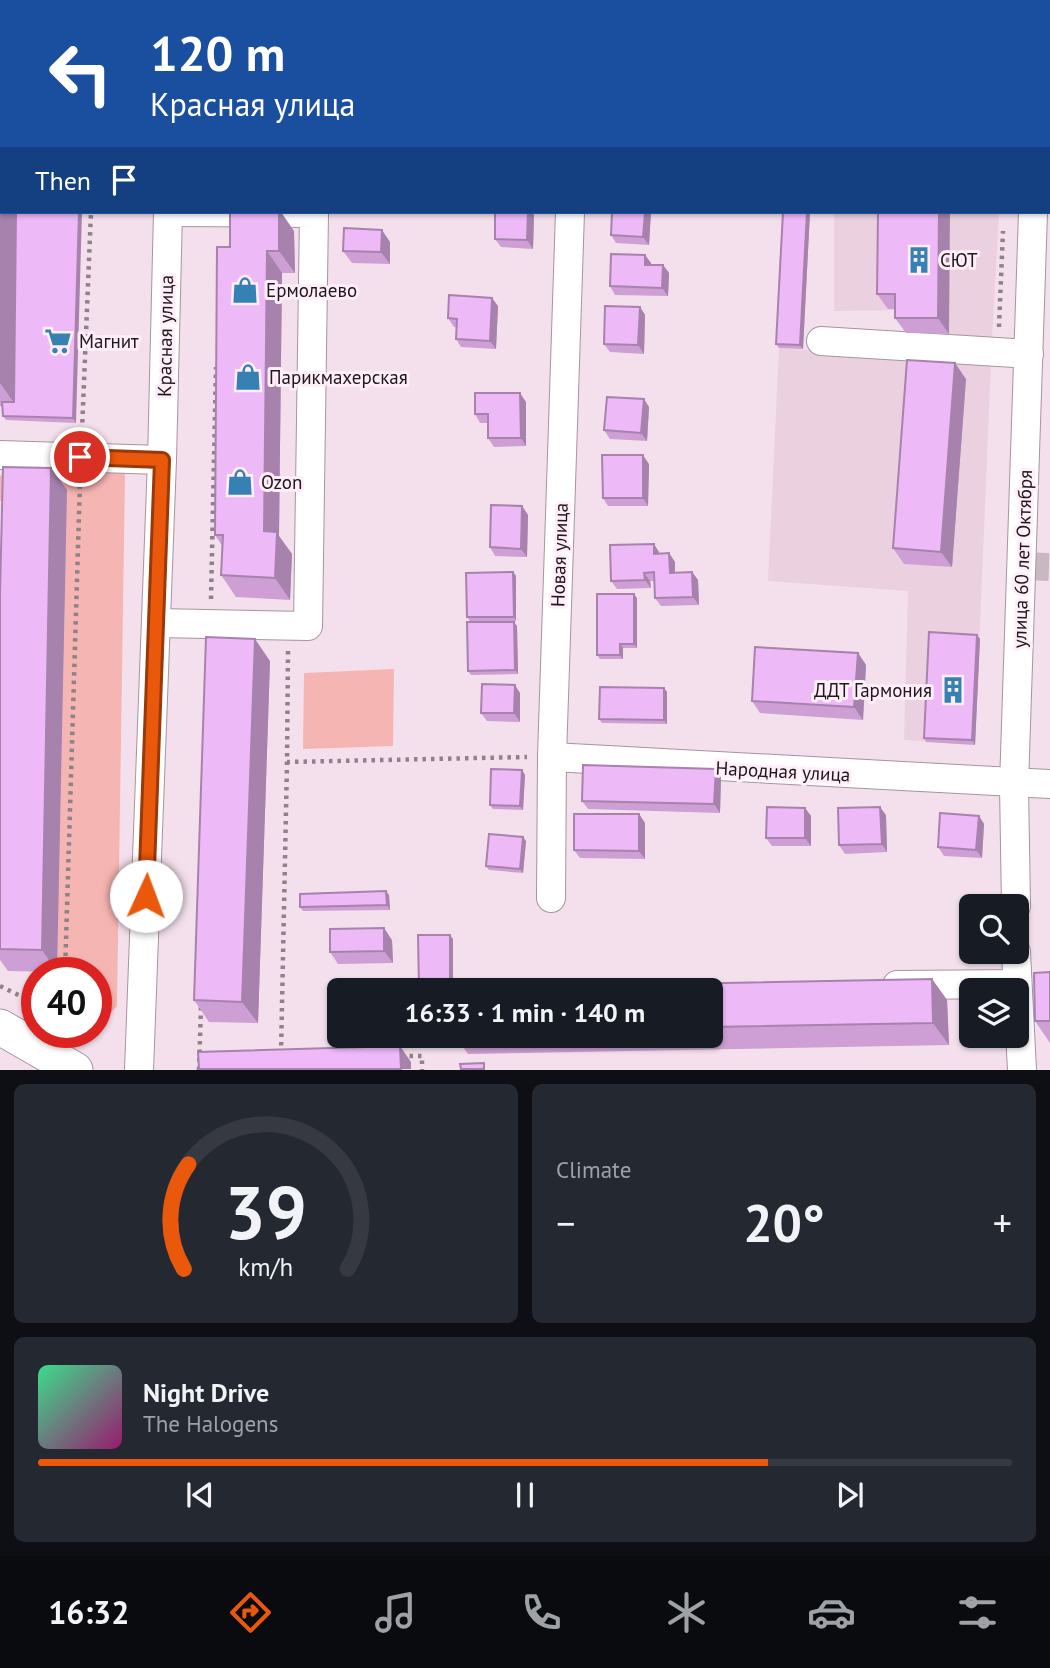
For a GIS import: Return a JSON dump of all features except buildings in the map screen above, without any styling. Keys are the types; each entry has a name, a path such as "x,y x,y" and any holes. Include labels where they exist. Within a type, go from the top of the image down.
{"main road":[{"path":"0,1027 75,1069"}],"street":[{"name":"Красная улица","path":"139,1069 162,460 168,214"},
{"path":"156,623 308,626 314,214"},
{"name":"Новая улица","path":"551,898 552,757 570,214"},
{"name":"улица 60 лет Октября","path":"1016,894 1014,785 1039,393 1029,354 1033,214"},
{"path":"821,341 1029,354"},
{"path":"0,455 162,460"},
{"name":"Народная улица","path":"552,757 1014,785 1050,784"},
{"path":"866,985 959,984"},
{"path":"1021,1048 1022,1069"}],"path":[{"path":"65,957 90,214"},
{"path":"998,352 1004,225"},
{"path":"289,626 281,1058 294,1058"},
{"path":"287,762 552,757"},
{"path":"0,986 21,996"},
{"path":"396,1056 422,1056 422,1069"},
{"path":"199,1061 213,1060"}],"shaded area":[{"path":"834,214 999,214 992,338 906,333 906,310 834,311"},
{"path":"779,348 991,362 975,745 904,740 908,591 768,581"},
{"path":"20,463 125,473 117,1006 112,1011 112,957 57,957 67,490 17,502 0,501 0,476"},
{"path":"394,669 393,746 303,749 304,673"}],"tunnel":[{"path":"1021,566 1050,567"}],"place":[{"name":"СЮТ","path":"919,260"},
{"name":"Ермолаево","path":"245,290"},
{"name":"Магнит","path":"58,341"},
{"name":"Парикмахерская","path":"248,377"},
{"name":"Ozon","path":"240,482"},
{"name":"ДДТ Гармония","path":"953,690"}],"route":[{"path":"80,457 162,460 146,896"}]}
